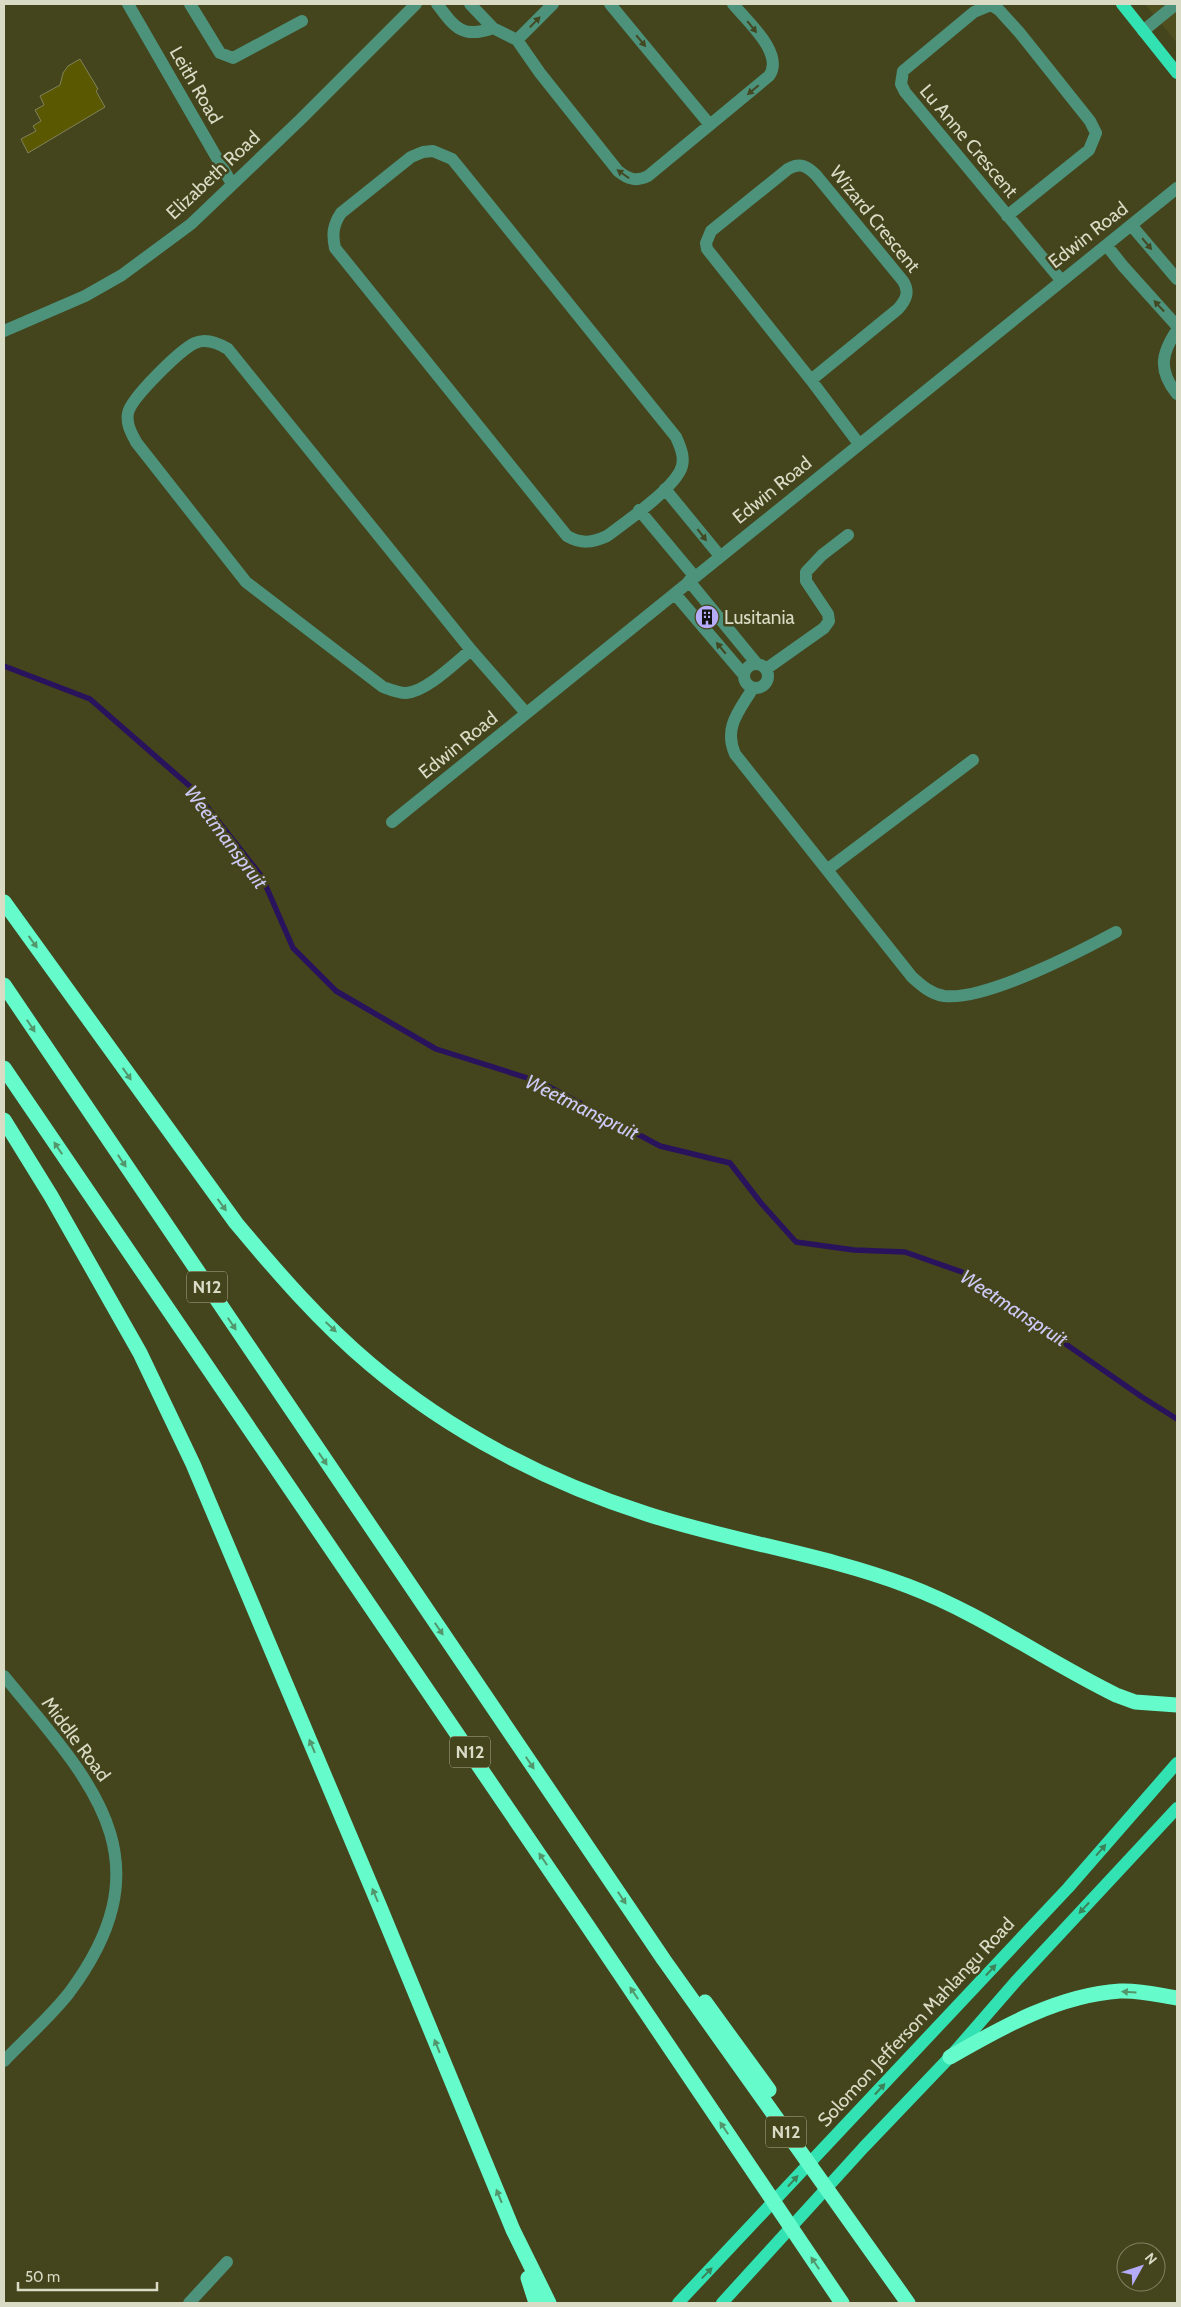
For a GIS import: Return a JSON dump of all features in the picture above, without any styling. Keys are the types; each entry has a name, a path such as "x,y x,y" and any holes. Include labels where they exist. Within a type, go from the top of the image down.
{"highway":[{"path":"4,902 236,1223 277,1272 317,1314 370,1364 431,1410 489,1446 598,1497 647,1514 832,1563 907,1586 956,1607 1116,1695 1135,1702 1177,1705"},
{"name":"N12","path":"4,986 664,1960 908,2303"},
{"name":"N12","path":"4,1068 586,1922 842,2303"},
{"path":"4,1120 52,1196 140,1353 193,1464 380,1905 513,2230 549,2303"},
{"path":"664,1960 695,1989 728,2032 920,2303"},
{"path":"950,2057 995,2031 1071,2000 1122,1991 1177,1998"},
{"path":"513,2230 536,2303"}],"main road":[{"path":"1122,4 1177,73"},
{"name":"Solomon Jefferson Mahlangu Road","path":"678,2303 1068,1888 1177,1763"},
{"path":"722,2303 1177,1808"}],"street":[{"name":"Leith Road","path":"128,4 232,184"},
{"path":"190,4 220,52 233,58 302,21"},
{"name":"Elizabeth Road","path":"4,331 85,296 122,275 191,224 416,4"},
{"path":"437,4 457,28 464,32 473,34 494,28"},
{"path":"470,4 494,28 517,40 540,73 618,171 630,179 636,180 648,176 769,76 774,66 770,51 733,4"},
{"path":"517,40 553,4"},
{"path":"610,4 710,125"},
{"path":"1143,31 1176,4"},
{"name":"Lu Anne Crescent","path":"1007,216 1089,150 1096,133 1090,121 1018,32 999,10 991,5 974,12 907,66 903,70 901,84 905,92 1007,216 1061,280"},
{"path":"433,151 452,159 676,437 683,460 680,471 665,489 639,510 607,536 596,541 577,542 567,536 343,260 335,248 333,236 334,224 341,213 411,157 423,152 433,151"},
{"name":"Wizard Crescent","path":"812,380 898,309 904,302 907,292 903,282 816,175 806,166 800,165 788,169 717,225 711,231 706,243 710,256 812,380 859,444"},
{"name":"Edwin Road","path":"392,822 1177,188"},
{"path":"1131,225 1177,279"},
{"path":"1107,246 1177,326"},
{"path":"1177,330 1167,345 1164,368 1167,379 1177,394"},
{"path":"471,650 420,689 408,693 397,692 383,687 246,582 136,442 127,421 128,410 134,400 184,351 196,343 209,341 228,349 471,650 526,713"},
{"path":"665,489 720,556"},
{"path":"639,510 761,666 767,680 759,688 753,688 748,685 744,675 675,594"},
{"path":"744,675 748,666 761,666 806,642 824,628 829,620 824,606 806,581 806,572 822,555 848,535"},
{"path":"753,688 731,728 732,745 754,780 809,849 828,869 912,977 932,993 958,996 986,990 1062,961 1116,932"},
{"path":"828,869 973,760"},
{"name":"Middle Road","path":"4,1676 72,1759 98,1799 114,1847 117,1880 113,1907 104,1933 92,1957 68,1994 4,2061"},
{"path":"189,2303 227,2262"}],"shaded area":[{"path":"1145,4 1177,4 1177,43"}],"building":[{"path":"80,59 98,89 96,91 105,107 28,153 21,139 36,131 33,126 41,121 35,110 44,105 40,96 60,85 63,73 68,66"}],"waterway":[{"name":"Weetmanspruit","path":"4,666 90,699 193,789 262,877 293,948 336,991 436,1049 540,1082 660,1146 730,1163 761,1203 796,1242 854,1250 905,1252 962,1272 1142,1397 1177,1419"}],"place":[{"name":"Lusitania","path":"707,617"}]}
